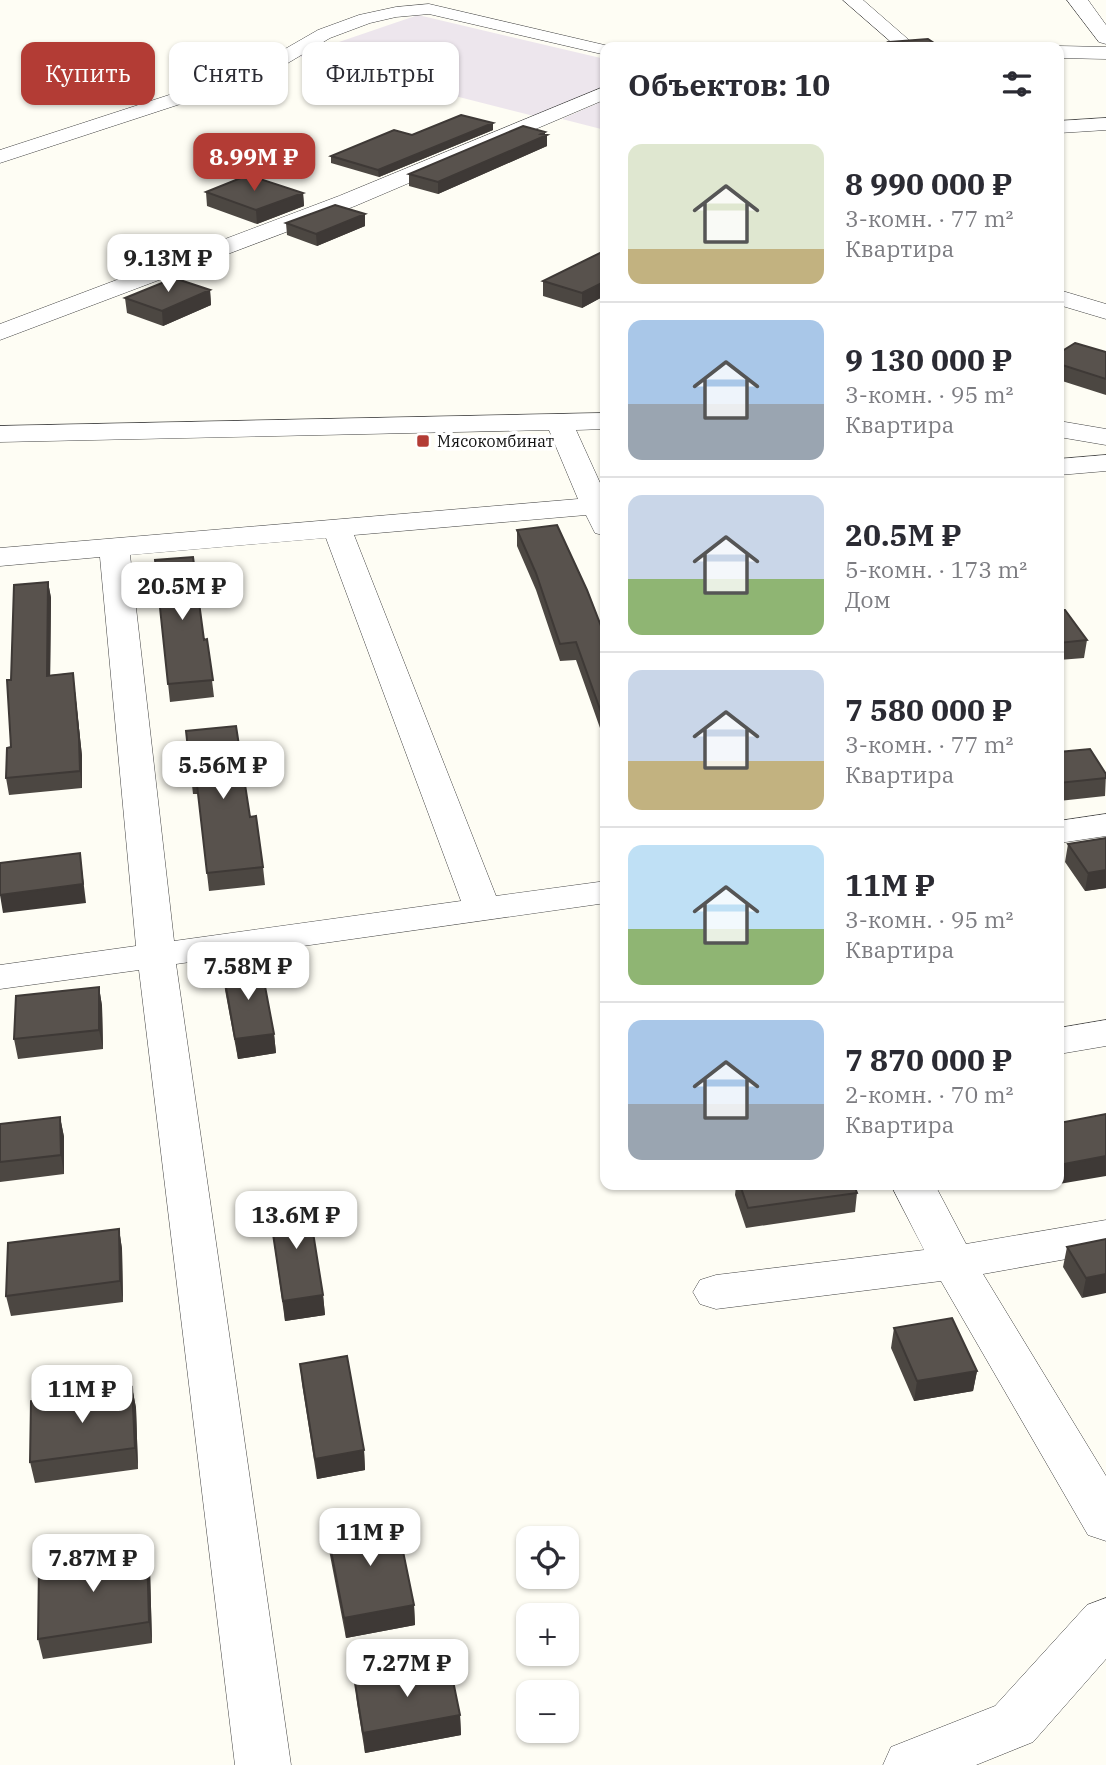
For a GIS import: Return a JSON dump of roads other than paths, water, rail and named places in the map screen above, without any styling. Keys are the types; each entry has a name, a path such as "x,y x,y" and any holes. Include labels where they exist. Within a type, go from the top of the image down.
{"street":[{"path":"852,0 902,42"},
{"path":"1076,0 1106,38"},
{"path":"0,157 259,72 324,34 365,19 429,9 600,49"},
{"path":"1064,52 1106,53"},
{"path":"0,333 347,201 600,95"},
{"path":"1064,127 1106,124"},
{"path":"1064,299 1106,312"},
{"path":"0,434 600,421"},
{"path":"559,422 600,510"},
{"path":"1064,430 1106,437"},
{"path":"1064,467 1106,463"},
{"path":"0,557 337,528 600,514"},
{"path":"337,528 483,910"},
{"path":"114,548 156,956 263,1765"},
{"path":"1064,831 1106,825"},
{"path":"0,977 600,893"},
{"path":"1064,1040 1106,1033"},
{"path":"916,1190 953,1263 1106,1520"},
{"path":"716,1292 953,1263 1106,1236"},
{"path":"911,1765 1014,1724 1106,1621"}],"place":[{"name":"Мясокомбинат","path":"423,441"}]}
